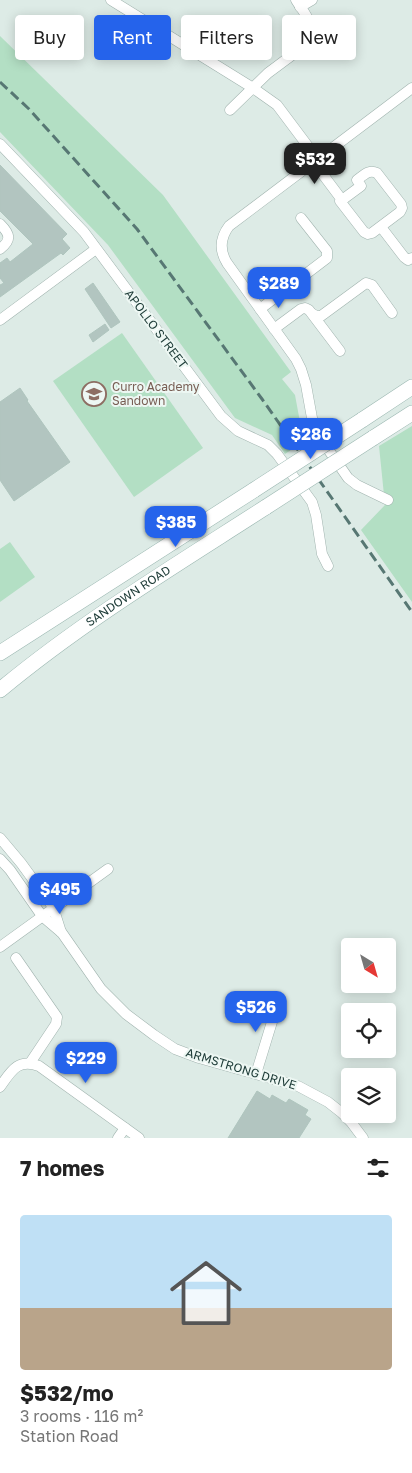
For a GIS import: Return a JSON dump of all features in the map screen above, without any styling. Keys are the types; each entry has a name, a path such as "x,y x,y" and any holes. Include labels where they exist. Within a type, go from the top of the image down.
{"main road":[{"name":"SANDOWN ROAD","path":"0,653 412,387"},
{"name":"SANDOWN ROAD","path":"0,690 58,644 101,614 412,412"}],"street":[{"path":"111,0 253,88 277,105 314,153 321,172 342,200 340,201 366,234 372,234 400,212 402,206 377,173 373,171 357,180 361,186 342,200"},
{"path":"230,110 268,73 311,39 312,28 298,4 312,0"},
{"path":"388,500 357,485 348,478 314,429 301,369 296,359 223,257 221,244 222,238 229,226 412,88"},
{"name":"APOLLO STREET","path":"0,144 84,232 221,416 238,431 268,446 278,454 312,502 322,554 328,566"},
{"path":"260,309 327,258 327,251 301,218"},
{"path":"0,224 7,232 8,238 5,245 0,249"},
{"path":"381,227 404,257 408,260 412,258"},
{"path":"0,320 96,249"},
{"path":"312,314 321,316 366,283 372,285 392,313"},
{"path":"274,329 301,308 307,309 340,351"},
{"path":"0,838 54,907 62,933"},
{"path":"0,859 10,870 42,916 62,933"},
{"path":"0,947 108,869"},
{"name":"ARMSTRONG DRIVE","path":"62,933 101,990 119,1008 154,1035 175,1049 199,1058 298,1086 328,1102 351,1122 363,1138"},
{"path":"16,958 57,1017 56,1024 30,1063"},
{"path":"256,1074 279,999"},
{"path":"0,1087 11,1071 23,1063 39,1066 139,1138"},
{"path":"118,1138 125,1128"}],"green space":[{"path":"0,36 15,51 15,60 25,60 163,195 291,372 282,379 295,395 300,422 310,437 285,454 272,435 235,418 108,245 0,132"},
{"path":"122,333 203,448 134,497 53,381"},
{"path":"412,426 412,602 361,530 385,505 379,446"},
{"path":"10,542 35,577 0,602 0,549"}],"building":[{"path":"0,165 67,234 62,239 70,248 63,255 61,253 0,297 0,285 4,283 0,278 0,263 7,258 10,262 33,244 0,211"},
{"path":"93,283 120,322 111,328 85,289"},
{"path":"105,324 109,330 93,342 89,335"},
{"path":"20,388 70,462 14,501 0,480 0,402"},
{"path":"257,1091 270,1099 272,1095 286,1103 289,1099 308,1110 305,1115 311,1119 299,1138 228,1138"}],"railway":[{"path":"0,82 29,109 137,229 262,399 412,612"}],"place":[{"name":"Curro Academy Sandown","path":"94,394"}]}
